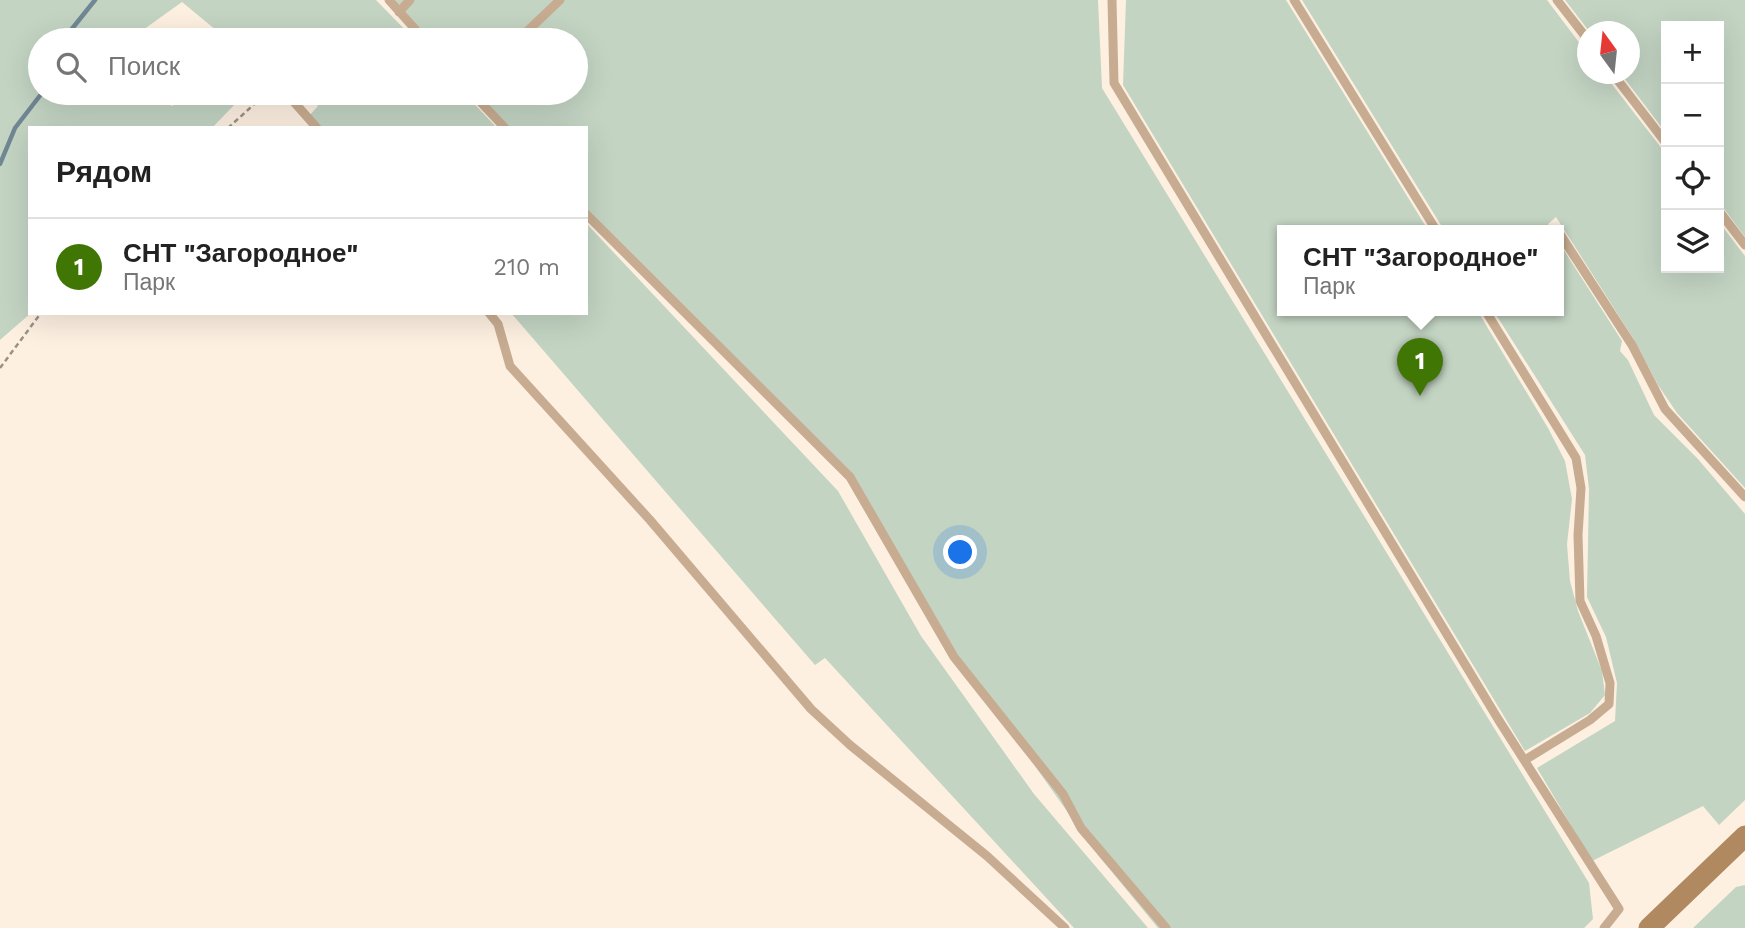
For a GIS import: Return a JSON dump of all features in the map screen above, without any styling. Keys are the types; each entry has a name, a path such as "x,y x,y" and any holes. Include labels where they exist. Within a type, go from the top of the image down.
{"main road":[{"path":"1649,928 1745,836"}],"lane":[{"path":"388,0 414,28"},
{"path":"399,12 410,0"},
{"path":"531,28 560,0"},
{"path":"1112,0 1114,83 1524,760 1619,909 1604,928"},
{"path":"1294,0 1433,225"},
{"path":"1556,0 1577,27"},
{"path":"1621,84 1661,136"},
{"path":"297,105 315,126"},
{"path":"483,105 503,126"},
{"path":"588,216 850,477 954,657 1063,794 1081,828 1166,928"},
{"path":"1724,218 1745,245"},
{"path":"1564,240 1632,345 1665,409 1745,497"},
{"path":"491,315 498,324 510,366 650,520 811,709 850,745 987,856 1065,928"},
{"path":"1489,316 1576,458 1581,488 1578,535 1580,601 1597,636 1610,682 1609,704 1590,720 1524,760"}],"path":[{"path":"230,126 253,105"},
{"path":"0,368 40,315"}],"green space":[{"path":"0,0 376,0 403,28 213,28 182,2 146,28 28,28 28,105 234,105 214,126 28,126 29,315 0,340"},
{"path":"395,0 1098,0 1102,88 1589,883 1593,919 1584,928 1158,928 1098,855 935,625 851,480 701,334 588,212 588,126 508,126 489,105 588,105 588,28 420,28"},
{"path":"1126,0 1286,0 1425,225 1277,225 1277,316 1481,316 1565,461 1572,499 1567,544 1570,581 1578,611 1602,671 1605,695 1590,713 1525,751 1123,85"},
{"path":"1302,0 1547,0 1577,40 1577,84 1612,84 1661,148 1661,273 1724,273 1724,229 1745,256 1745,488 1677,413 1564,230 1564,225 1556,217 1548,225 1441,225"},
{"path":"1565,0 1745,0 1745,237 1724,209 1724,21 1661,21 1661,126 1629,84 1640,84 1640,21 1581,21"},
{"path":"475,105 495,126 315,126 307,118 318,106"},
{"path":"588,225 838,491 921,636 1034,794 1148,928 1074,928 825,658 815,665 513,315 588,315"},
{"path":"1564,250 1622,341 1620,351 1628,360 1654,415 1697,458 1745,514 1745,800 1719,825 1703,806 1592,861 1537,768 1615,721 1617,683 1606,637 1587,597 1589,489 1585,455 1497,316 1564,316"},
{"path":"1745,885 1745,928 1693,928 1736,887"}],"waterway":[{"path":"73,28 95,0"},
{"path":"0,164 15,128 33,105"}],"place":[{"name":"СНТ \"Загородное\"","path":"1420,396"}]}
